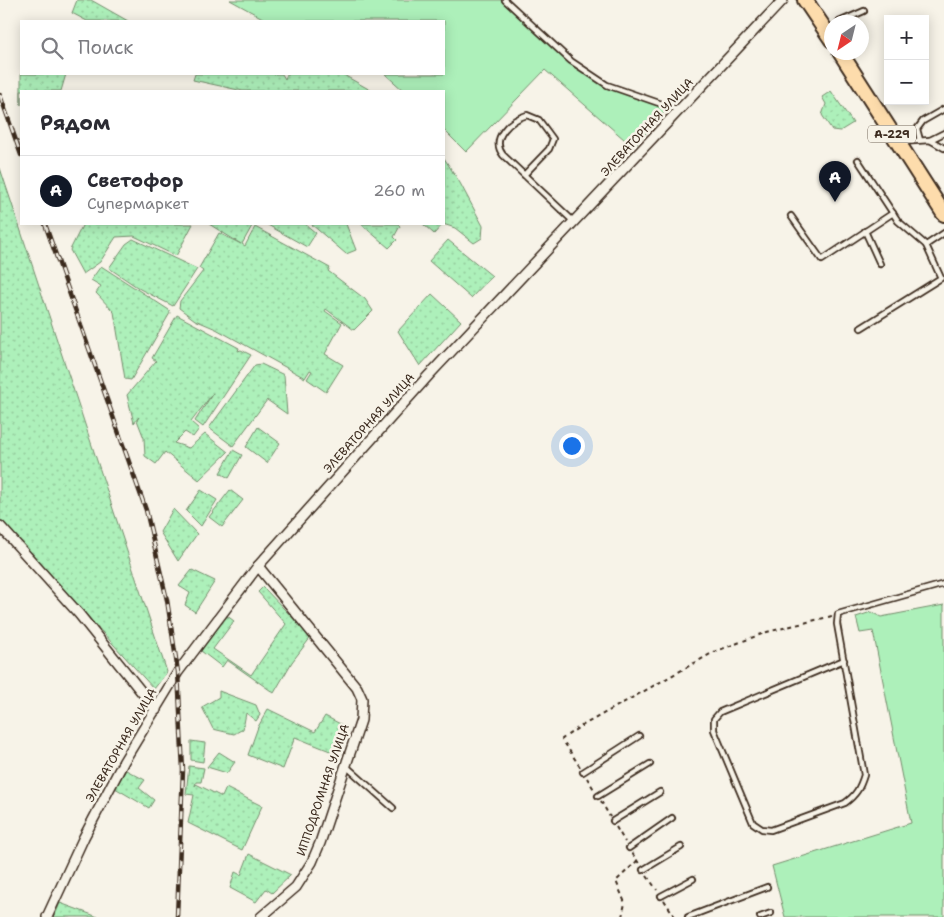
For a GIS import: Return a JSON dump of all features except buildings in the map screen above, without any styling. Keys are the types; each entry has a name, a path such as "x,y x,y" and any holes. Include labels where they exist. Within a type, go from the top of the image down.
{"highway":[{"path":"805,0 824,25"},
{"name":"А-229","path":"845,60 944,214"}],"street":[{"name":"ЭЛЕВАТОРНАЯ УЛИЦА","path":"48,917 84,837 124,761 178,672 258,566 429,375 783,0"},
{"path":"0,526 79,614 156,710"},
{"name":"ИППОДРОМНАЯ УЛИЦА","path":"258,566 357,688 362,699 361,720 320,843 304,876 296,887 261,917"}],"lane":[{"path":"505,0 572,61 607,85 680,110"},
{"path":"855,15 864,11"},
{"path":"920,140 918,129 923,121 944,109"},
{"path":"524,175 549,149 554,139 539,120 527,115 516,119 502,132 497,142 503,155 524,175 574,222"},
{"path":"897,142 930,140 944,133"},
{"path":"930,140 944,148"},
{"path":"858,160 898,221 926,245 941,278 861,328"},
{"path":"791,216 822,260 893,213"},
{"path":"865,231 880,264"},
{"path":"926,245 944,233"},
{"path":"844,660 720,712 714,719 714,730 754,823 762,829 771,830 845,803 854,796 861,786 864,775 844,660 837,624 838,614 944,584"},
{"path":"583,772 639,736"},
{"path":"598,796 650,764"},
{"path":"346,766 393,808"},
{"path":"613,821 660,792"},
{"path":"629,848 672,818"},
{"path":"644,870 681,847"},
{"path":"661,896 693,879"},
{"path":"688,917 767,887"},
{"path":"760,917 771,913"}],"path":[{"path":"675,917 637,861 562,739 578,728 714,652 767,632 838,614"},
{"path":"622,917 625,903 616,881 637,861"}],"green space":[{"path":"77,0 91,0 126,20 85,20 72,13"},
{"path":"230,0 504,0 579,68 601,82 670,106 633,147 545,70 466,152 445,131 445,90 403,90 386,75 445,75 445,20 266,20"},
{"path":"21,75 66,75 61,90 21,90"},
{"path":"195,75 283,75 285,79 287,75 344,75 370,90 238,90 193,80"},
{"path":"831,91 853,123 840,131 832,130 822,115 826,104 822,97"},
{"path":"445,160 483,226 482,238 474,243 455,228 445,225"},
{"path":"0,168 167,672 154,689 0,520"},
{"path":"82,225 192,225 176,256 134,236 116,237 100,262 83,274 70,250"},
{"path":"211,225 252,226 242,244 245,246 255,227 330,268 328,271 365,299 373,311 354,330 326,309 325,311 342,323 325,354 343,365 326,392 307,379 312,371 310,370 305,378 216,329 195,320 179,308 180,301 203,271 199,268 219,233 241,244"},
{"path":"268,225 306,225 316,233 307,247"},
{"path":"312,225 346,225 356,250 346,254"},
{"path":"362,225 399,225 394,237 397,240 389,248"},
{"path":"424,225 442,225 434,234"},
{"path":"133,239 197,269 173,306 140,289 109,268 126,244"},
{"path":"448,240 492,276 471,298 429,261"},
{"path":"101,266 169,310 170,313 131,380 125,379 114,312 96,293 101,286 91,280"},
{"path":"432,294 461,321 420,366 398,331"},
{"path":"177,315 239,348 238,351 241,350 251,355 203,427 195,421 213,393 191,422 199,429 193,437 185,432 174,443 189,448 205,434 228,452 199,480 165,452 156,464 145,456 144,438 137,420 139,417 134,423 127,395 156,361 152,358"},
{"path":"261,364 284,375 287,414 267,400 233,446 209,428 255,365"},
{"path":"258,427 280,443 267,463 246,447"},
{"path":"233,450 242,455 229,478 220,473"},
{"path":"201,490 217,500 201,526 186,511"},
{"path":"230,490 243,500 222,527 209,517"},
{"path":"173,509 197,534 178,561 160,532"},
{"path":"192,570 215,581 195,612 185,605 190,593 179,586"},
{"path":"263,587 311,637 292,662 274,693 227,660 222,667 201,651 226,615 234,621 213,649 251,675 286,624 258,592"},
{"path":"944,605 944,917 785,917 772,866 911,823 873,631 860,633 856,617 871,612 881,617"},
{"path":"219,691 256,705 260,715 256,721 246,713 243,729 234,734 213,729 202,707 219,697"},
{"path":"268,709 315,732 325,716 348,728 335,753 295,737 283,769 248,755 258,727"},
{"path":"191,741 205,743 203,762 191,760"},
{"path":"219,752 235,762 227,773 207,767"},
{"path":"189,766 204,768 201,782 196,782 195,786 196,784 222,797 226,788 262,806 242,850 188,823 194,795 186,794"},
{"path":"126,770 145,780 139,788 154,800 149,808 115,788"},
{"path":"249,854 291,875 272,893 266,889 256,902 230,888 235,872 241,875"},
{"path":"60,903 98,917 54,917"}],"railway":[{"path":"0,95 20,152"},
{"path":"45,225 146,510 167,600 178,672 183,770 177,917"}],"place":[{"name":"Светофор","path":"835,202"}]}
